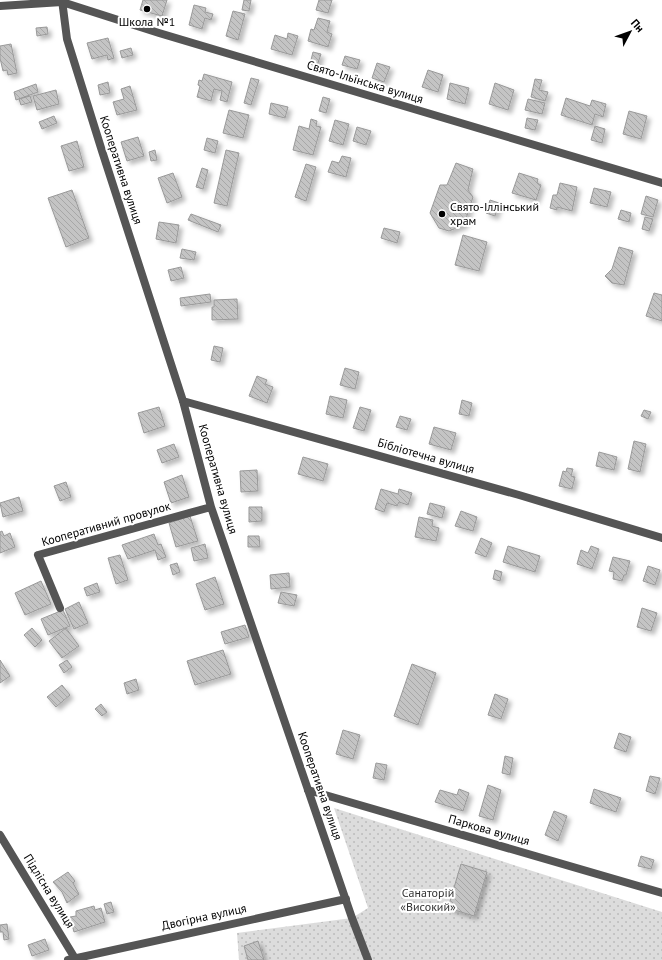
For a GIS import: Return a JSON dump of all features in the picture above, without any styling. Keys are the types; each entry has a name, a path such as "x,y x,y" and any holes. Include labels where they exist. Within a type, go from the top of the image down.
{"street":[{"path":"0,6 62,1"},
{"name":"Свято-Ільїнська вулиця","path":"62,1 159,33 662,184"},
{"name":"Кооперативна вулиця","path":"62,1 67,39 104,159 183,401 211,507 368,960"},
{"name":"Бібліотечна вулиця","path":"183,401 519,495 662,538"},
{"name":"Кооперативний провулок","path":"60,608 38,555 211,507"},
{"name":"Паркова вулиця","path":"308,790 662,893"},
{"name":"Підлісна вулиця","path":"0,835 73,959"},
{"name":"Двогірна вулиця","path":"73,959 346,899"}],"green space":[{"name":"Санаторій «Високий»","path":"334,808 662,912 662,960 239,960 237,933 352,918 368,908"}],"building":[{"path":"143,0 167,0 162,16 140,10"},
{"path":"244,0 251,0 249,11 242,10"},
{"path":"319,0 332,0 328,13 316,10"},
{"path":"194,5 206,8 205,12 213,14 211,20 205,18 202,29 189,25"},
{"path":"233,11 245,14 238,40 226,36"},
{"path":"318,18 330,21 327,32 332,34 328,47 308,41 311,29 314,30"},
{"path":"47,27 48,34 37,36 36,28"},
{"path":"288,33 298,36 292,55 271,49 275,35 287,39"},
{"path":"108,38 114,58 108,60 107,55 92,59 87,43"},
{"path":"11,44 17,73 8,75 7,70 3,71 0,58 0,46"},
{"path":"131,48 133,55 122,58 120,51"},
{"path":"313,52 321,54 317,66 310,64"},
{"path":"345,56 360,60 357,69 342,65"},
{"path":"377,63 390,67 384,82 372,78"},
{"path":"428,70 443,75 438,92 422,87"},
{"path":"204,74 232,82 227,102 220,100 222,91 214,89 211,101 197,97 200,86 198,85 199,80 202,81"},
{"path":"251,78 259,80 251,105 244,103"},
{"path":"535,79 542,80 539,90 548,92 545,101 531,97"},
{"path":"108,82 110,93 100,95 98,85"},
{"path":"450,83 469,88 465,104 447,99"},
{"path":"495,83 514,90 508,110 489,104"},
{"path":"36,84 38,92 16,100 14,92"},
{"path":"130,86 137,110 117,115 113,102 124,99 121,89"},
{"path":"56,90 59,104 37,110 33,96"},
{"path":"30,96 32,102 21,105 19,99"},
{"path":"323,97 330,99 326,113 319,111"},
{"path":"566,98 590,106 592,100 606,104 603,117 595,114 592,125 561,115"},
{"path":"528,99 545,103 542,114 525,110"},
{"path":"271,103 288,107 285,118 269,114"},
{"path":"229,110 249,115 243,138 223,133"},
{"path":"629,111 647,116 641,139 623,134"},
{"path":"54,116 57,123 42,129 39,122"},
{"path":"527,118 538,120 535,130 525,128"},
{"path":"311,119 317,121 316,126 321,127 313,155 293,150 299,126 309,129"},
{"path":"335,120 349,124 343,145 329,141"},
{"path":"595,126 605,129 602,143 591,140"},
{"path":"357,127 371,131 366,145 353,141"},
{"path":"138,137 144,156 127,161 121,142"},
{"path":"207,138 218,141 215,153 204,150"},
{"path":"77,141 84,167 69,171 61,146"},
{"path":"155,150 157,160 151,161 149,152"},
{"path":"226,150 239,153 227,206 214,203"},
{"path":"342,156 351,158 346,177 328,172 332,161 339,163"},
{"name":"Свято-Іллінський храм","path":"456,163 473,169 468,190 473,197 464,225 449,231 439,228 430,213 440,185 447,185"},
{"path":"306,164 316,167 306,201 295,197"},
{"path":"202,168 208,170 203,189 196,187"},
{"path":"173,173 182,197 167,203 158,178"},
{"path":"519,173 538,179 537,183 541,185 536,200 512,193"},
{"path":"560,183 577,187 572,211 557,207 557,210 550,208 553,195 557,195"},
{"path":"594,188 611,192 607,207 590,203"},
{"path":"72,190 89,238 66,247 48,198"},
{"path":"646,196 658,200 653,217 641,214"},
{"path":"490,200 499,203 495,216 486,213"},
{"path":"621,210 631,213 629,222 618,219"},
{"path":"191,214 221,225 218,232 188,220"},
{"path":"645,217 653,219 649,231 642,229"},
{"path":"159,222 179,225 176,243 156,239"},
{"path":"384,228 400,232 397,243 381,238"},
{"path":"463,235 487,242 479,271 455,265"},
{"path":"619,247 633,251 624,285 612,283 605,276 612,269"},
{"path":"182,249 196,252 194,260 180,258"},
{"path":"181,267 184,278 171,281 168,270"},
{"path":"654,293 662,295 662,321 646,316"},
{"path":"210,294 211,302 181,306 180,298"},
{"path":"237,299 238,319 212,320 212,307 214,307 214,300"},
{"path":"214,346 223,348 220,362 211,360"},
{"path":"345,368 359,372 355,389 340,385"},
{"path":"257,376 267,380 265,384 273,387 267,403 249,396"},
{"path":"330,396 347,400 343,418 326,414"},
{"path":"462,400 472,403 469,416 459,414"},
{"path":"159,407 165,426 144,433 138,413"},
{"path":"360,407 371,410 364,431 353,428"},
{"path":"644,410 651,412 648,419 641,416"},
{"path":"400,416 411,419 407,430 396,427"},
{"path":"434,427 456,433 451,450 429,444"},
{"path":"634,441 646,444 640,472 628,469"},
{"path":"174,444 179,457 162,463 157,450"},
{"path":"599,452 617,457 614,470 596,466"},
{"path":"303,457 328,464 323,481 298,474"},
{"path":"567,468 573,469 571,476 575,477 572,489 559,486 563,471 566,472"},
{"path":"257,470 258,491 241,492 240,471"},
{"path":"182,475 189,497 171,503 164,482"},
{"path":"66,482 71,497 60,501 54,486"},
{"path":"381,489 398,494 399,489 412,493 408,505 399,502 397,506 387,503 384,512 375,509"},
{"path":"19,497 23,511 3,517 0,503"},
{"path":"430,503 445,507 442,518 427,514"},
{"path":"249,507 262,507 262,521 249,522"},
{"path":"461,511 477,517 473,531 455,526"},
{"path":"190,516 198,541 176,547 169,523"},
{"path":"419,517 433,520 432,526 439,528 436,541 415,537"},
{"path":"2,531 4,536 10,533 15,547 0,553 0,532"},
{"path":"154,534 158,545 161,544 166,557 158,560 155,550 128,559 122,545"},
{"path":"248,536 259,536 260,547 248,547"},
{"path":"481,538 492,543 486,557 475,553"},
{"path":"205,544 208,558 194,561 191,548"},
{"path":"508,546 540,556 535,572 503,562"},
{"path":"591,546 599,549 592,569 577,564 581,550 588,553"},
{"path":"120,555 128,580 116,584 108,558"},
{"path":"613,557 630,561 626,575 624,575 622,581 613,579 614,572 609,571"},
{"path":"177,563 180,572 173,575 170,565"},
{"path":"648,566 660,570 655,585 643,581"},
{"path":"495,570 502,572 500,581 493,579"},
{"path":"289,573 290,587 271,589 270,575"},
{"path":"215,577 224,604 205,610 196,584"},
{"path":"41,581 51,604 25,615 15,593"},
{"path":"97,583 100,592 87,596 84,588"},
{"path":"281,592 297,595 294,606 278,603"},
{"path":"79,602 88,623 74,629 65,609"},
{"path":"642,608 657,613 651,631 637,627"},
{"path":"63,610 70,626 48,635 41,619"},
{"path":"245,625 249,637 225,644 221,632"},
{"path":"32,628 42,640 35,647 24,635"},
{"path":"66,628 79,646 62,658 49,641"},
{"path":"223,650 231,674 195,685 187,661"},
{"path":"0,660 10,676 0,683"},
{"path":"67,660 72,667 64,673 59,665"},
{"path":"412,664 436,673 418,725 394,716"},
{"path":"136,679 139,690 127,694 124,683"},
{"path":"62,685 70,695 56,707 47,697"},
{"path":"495,694 508,699 501,719 488,715"},
{"path":"101,704 107,712 102,716 95,709"},
{"path":"343,730 360,735 353,759 336,754"},
{"path":"619,733 631,737 626,752 614,748"},
{"path":"505,756 513,758 510,775 502,773"},
{"path":"376,763 387,765 384,780 373,778"},
{"path":"650,776 660,778 655,794 646,791"},
{"path":"488,785 501,790 493,820 479,816"},
{"path":"459,789 469,793 463,811 435,802 440,790 457,795"},
{"path":"594,789 621,798 616,812 590,803"},
{"path":"554,811 567,816 558,841 545,835"},
{"path":"641,856 654,860 651,869 638,866"},
{"path":"461,864 487,872 474,916 448,908"},
{"path":"68,872 75,881 73,883 79,894 67,903 62,892 53,882"},
{"path":"111,902 114,912 107,914 104,904"},
{"path":"94,906 95,910 101,908 105,922 74,932 70,917 76,916 76,911"},
{"path":"7,924 9,939 4,940 3,932 0,932 0,925"},
{"path":"45,939 49,950 32,956 28,945"},
{"path":"258,941 264,960 248,960 244,946"}],"place":[{"name":"Школа №1","path":"147,9"},
{"name":"Свято-Іллінський храм","path":"442,214"}]}
